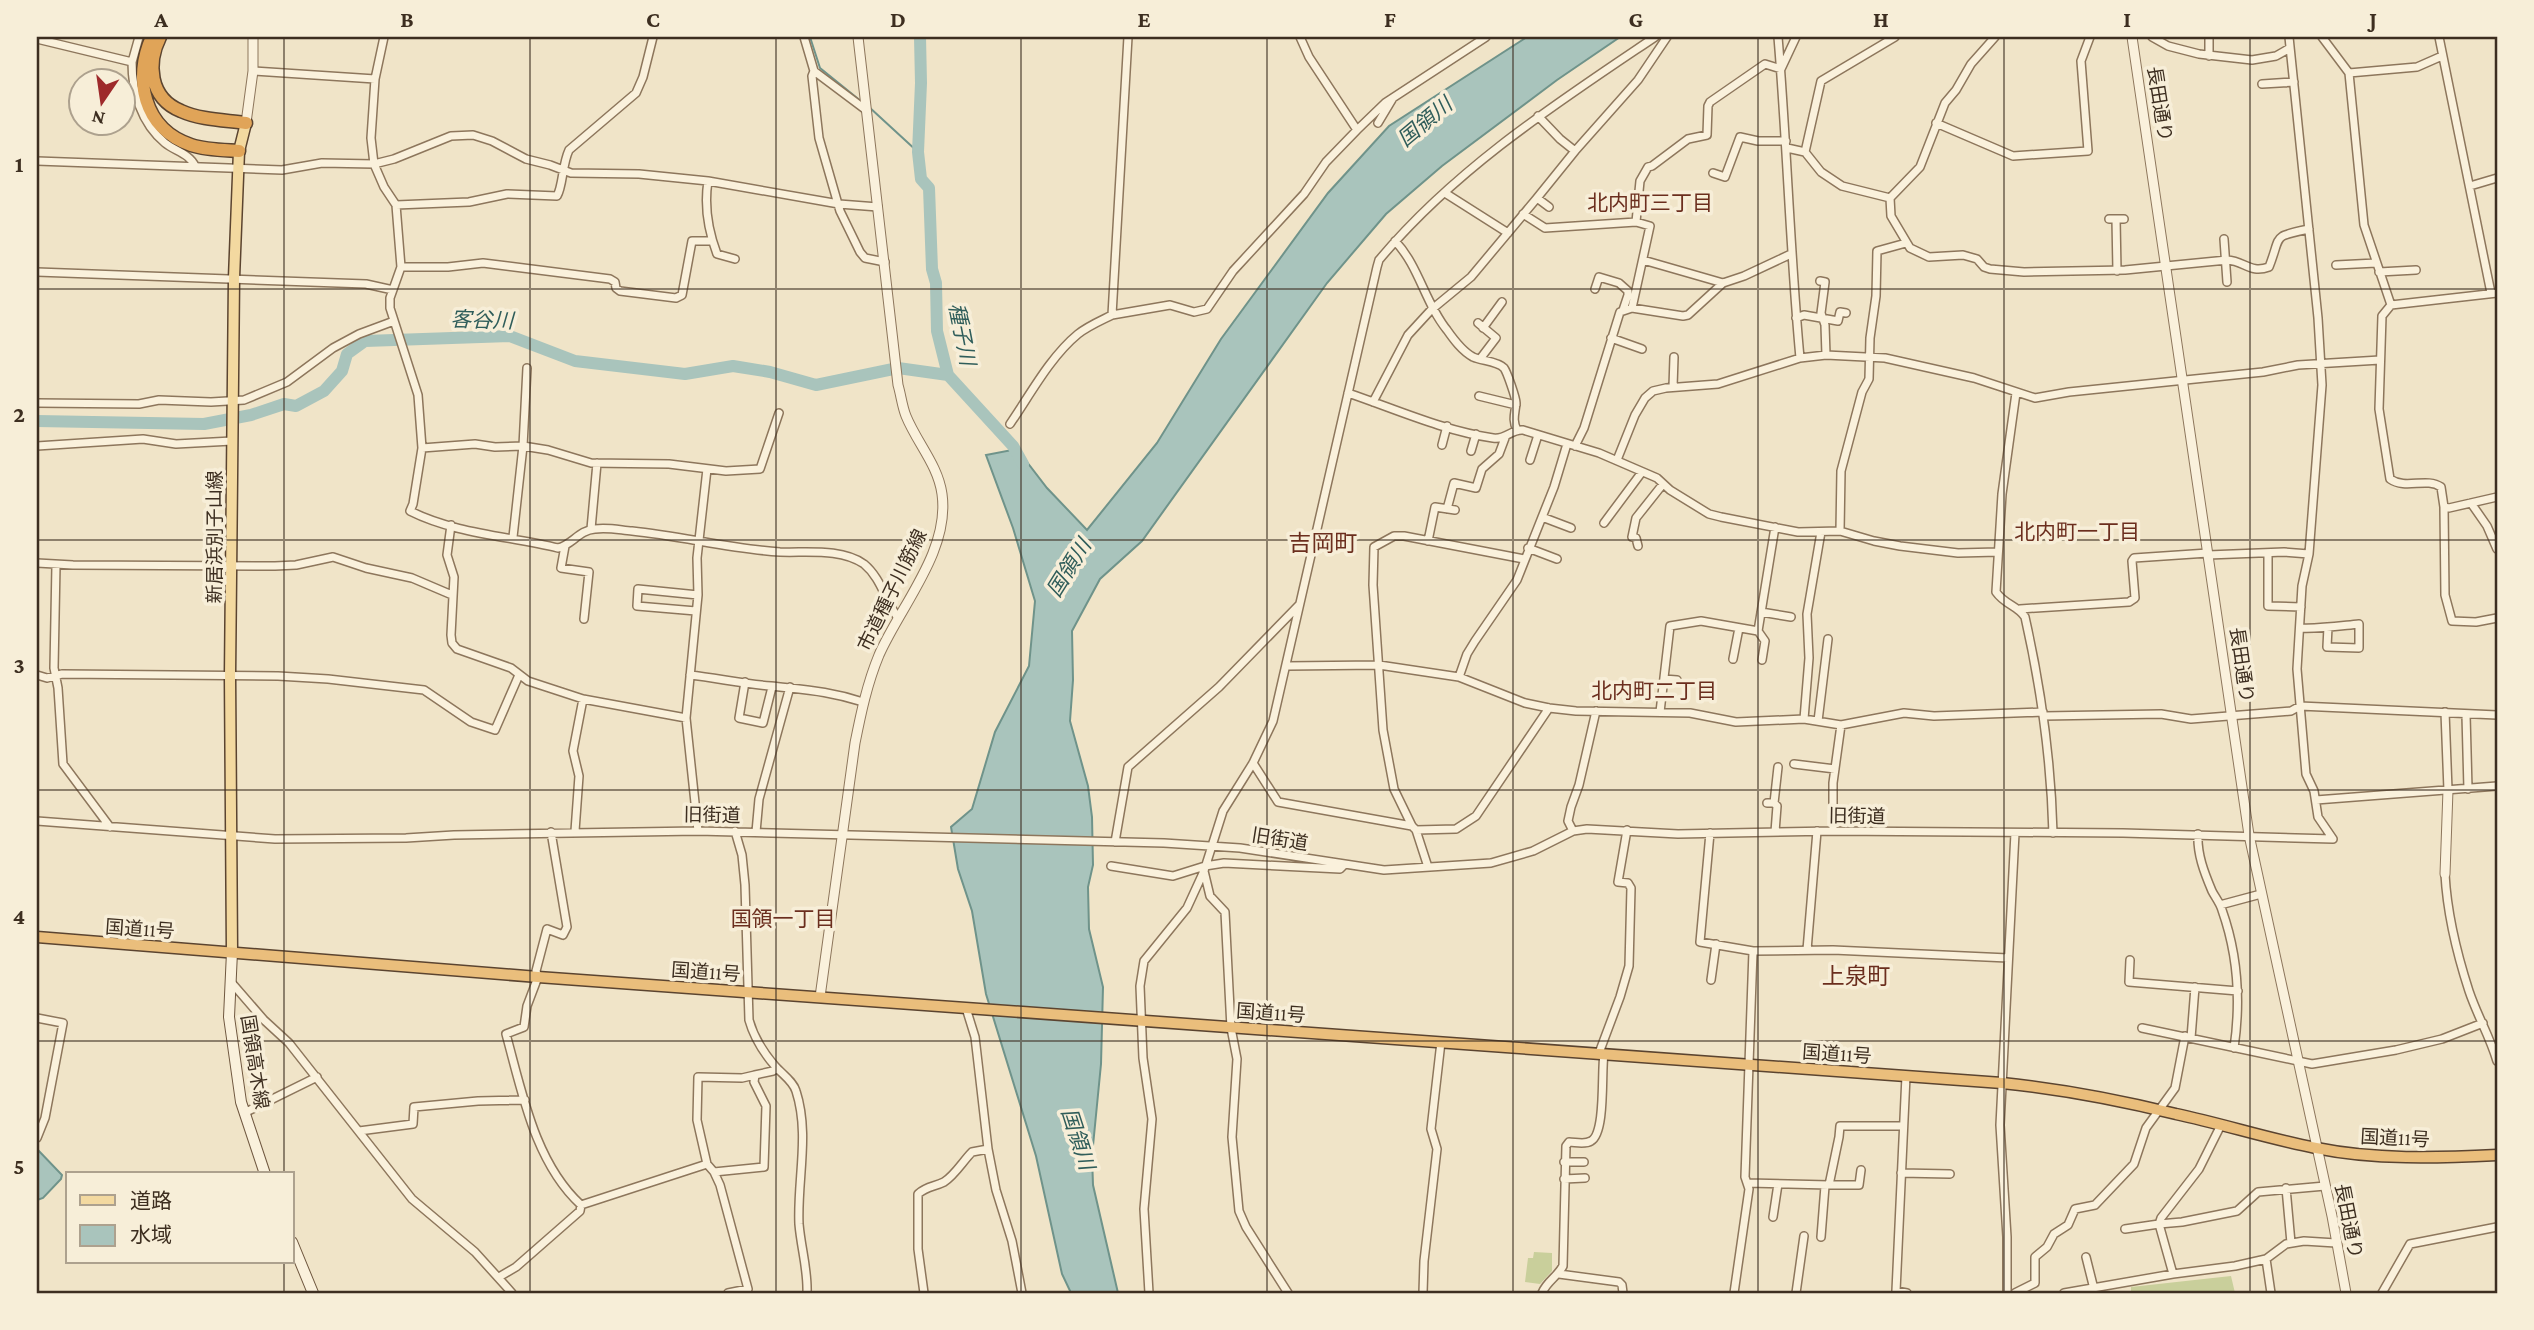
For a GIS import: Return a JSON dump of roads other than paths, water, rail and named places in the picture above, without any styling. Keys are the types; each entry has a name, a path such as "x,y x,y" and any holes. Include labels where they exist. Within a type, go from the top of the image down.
{"highway":[{"path":"152,37 142,69 143,93 151,112 176,138 190,145 239,151"},
{"path":"160,37 151,65 157,90 168,103 178,111 196,116 246,123"},
{"name":"国道11号","path":"37,937 116,946 232,952 749,993 2002,1083 2050,1088 2159,1110 2316,1149 2411,1157 2497,1155"}],"main road":[{"name":"新居浜別子山線","path":"232,952 230,676 234,278 239,151 246,123"},
{"name":"国領高木線","path":"232,952 229,1017 244,1113 264,1172"},
{"path":"294,1247 313,1293"}],"street":[{"path":"139,37 132,62 132,80 137,104 150,126 164,142 193,160 195,166"},
{"path":"246,123 253,71 253,37"},
{"path":"384,37 375,79 370,138 374,164 396,205 401,267 390,308 418,395 422,447 410,511 486,535 513,537 558,548 591,529 658,534 758,550 847,556 862,563 876,575 888,605 898,618"},
{"path":"396,205 469,202 507,194 557,196 569,150 636,93 653,37"},
{"path":"804,37 814,71 812,76 819,138 839,204 860,252 865,258 885,262"},
{"name":"市道種子川筋線","path":"820,997 863,702 880,654 940,536 943,514 942,492 936,471 905,415 898,385 858,37"},
{"path":"1112,315 1128,37"},
{"path":"1300,37 1309,57 1357,130"},
{"path":"1010,424 1075,336 1112,315 1170,305 1194,312 1206,309 1233,271 1304,194 1326,162 1357,130 1385,103 1486,37"},
{"path":"1149,1293 1144,1209 1152,1119 1136,1020 1144,961 1187,908 1213,846 1223,811 1253,763 1273,721 1379,260 1395,241 1492,151 1538,116 1655,37"},
{"path":"1373,402 1408,335 1432,309 1471,277 1575,151 1638,80 1667,37"},
{"path":"1778,37 1800,358"},
{"path":"1781,69 1796,37"},
{"path":"1805,152 1821,81 1895,37"},
{"path":"1995,37 1971,64 1945,103 1920,167 1890,198 1891,216 1906,243 1929,257 1963,255 1977,259 1990,269 2024,272 2117,271 2227,260 2239,262 2252,270 2267,269 2275,253 2278,238 2287,233 2309,229"},
{"path":"1936,123 2013,156 2088,151 2081,61 2090,37"},
{"name":"長田通り","path":"2132,37 2249,835 2346,1293"},
{"path":"2151,37 2168,47 2209,55 2261,60 2290,48"},
{"path":"2209,37 2209,55"},
{"path":"2289,37 2322,364 2309,554 2304,570 2297,669 2306,774 2316,800 2497,786"},
{"path":"2322,37 2348,74 2364,225 2392,305"},
{"path":"2439,37 2494,293 2392,305 2382,316 2379,409 2390,479 2398,485 2435,483 2441,487 2444,507 2445,595 2452,621 2476,622 2497,618"},
{"path":"37,39 132,62"},
{"path":"2348,74 2417,67 2442,56"},
{"path":"1636,222 1640,181 1648,167 1688,139 1707,135 1707,106 1710,102 1765,64 1781,69"},
{"path":"253,71 375,79"},
{"path":"814,71 866,106"},
{"path":"2262,84 2294,82"},
{"path":"1378,123 1393,98"},
{"path":"1538,116 1575,151"},
{"path":"37,161 282,170 322,163 374,164 461,134 492,141 526,159 571,173 639,174 708,181 839,204 878,208"},
{"path":"1713,173 1725,177 1740,137 1786,144 1805,152 1821,172 1842,186 1890,198"},
{"path":"2470,186 2497,178"},
{"path":"708,181 705,202 712,241 717,254 735,260"},
{"path":"1445,193 1508,233"},
{"path":"1537,198 1549,206"},
{"path":"1522,215 1545,228 1636,222 1650,226 1632,308"},
{"path":"2117,219 2120,243 2117,271"},
{"path":"2224,239 2227,282"},
{"path":"401,267 482,264 610,279 620,291 676,299 681,295 692,241 712,241"},
{"path":"1395,241 1416,273 1432,309 1463,350 1505,369 1516,396 1513,418 1517,429"},
{"path":"1840,531 1841,471 1869,379 1877,251 1906,243"},
{"path":"1623,310 1632,308 1688,315 1723,283 1791,254"},
{"path":"1643,260 1723,283"},
{"path":"2336,265 2376,263"},
{"path":"2379,272 2416,270"},
{"path":"37,272 366,284 393,290"},
{"path":"1459,677 1467,654 1512,590 1571,445 1584,428 1628,291 1599,277 1595,289"},
{"path":"1820,281 1825,282 1823,318 1826,355"},
{"path":"1480,359 1496,338 1480,325 1502,302"},
{"path":"1796,318 1804,315 1838,321 1840,312 1846,313"},
{"path":"37,403 232,404 287,382 333,348 359,334 395,322"},
{"path":"1611,338 1642,349"},
{"path":"1616,460 1645,398 1653,391 1718,384 1800,358 1826,355 1885,358 1974,378 2035,398 2182,379 2380,360"},
{"path":"1671,357 1671,387"},
{"path":"513,537 523,446 527,368"},
{"path":"1348,393 1495,439 1505,438 1517,429"},
{"path":"2016,393 2002,494 1998,552 1996,592 2003,602 2020,609 2129,602 2135,597 2134,558 2208,554 2309,554"},
{"path":"1479,396 1516,405"},
{"path":"422,447 475,444 523,446 597,463 669,464 726,471 760,469 779,413"},
{"path":"1442,445 1447,426"},
{"path":"1517,429 1616,460 1657,478 1709,514 1798,532 1840,531 1900,546 1958,553 1998,552"},
{"path":"1471,451 1476,434"},
{"path":"1530,460 1538,435"},
{"path":"1428,541 1434,507 1451,510 1454,482 1476,488 1482,469 1499,454 1505,438"},
{"path":"37,446 143,439 176,444 232,439"},
{"path":"591,529 597,463"},
{"path":"698,831 686,718 698,595 696,573 707,469"},
{"path":"1604,523 1642,472"},
{"path":"1638,546 1636,538 1632,537 1636,518 1663,484"},
{"path":"2444,507 2497,497"},
{"path":"2471,503 2487,526 2497,549"},
{"path":"1542,516 1572,528"},
{"path":"451,525 447,555 454,577 452,643 457,649 503,665 528,681 583,699 686,718"},
{"path":"1762,660 1765,641 1758,631 1775,527"},
{"path":"1804,719 1809,658 1807,614 1821,532"},
{"path":"1428,867 1414,828 1394,789 1383,730 1373,585 1374,547 1394,536 1524,559"},
{"path":"565,546 561,568 589,572 584,619"},
{"path":"1528,548 1557,559"},
{"path":"2269,553 2268,606 2301,607"},
{"path":"37,563 296,565 333,557 366,568 412,578 452,595"},
{"path":"57,565 56,676 63,764 110,827"},
{"path":"696,611 637,606 638,589 698,595"},
{"path":"1112,841 1128,767 1219,687 1299,605"},
{"path":"2020,609 2025,617 2043,714 2053,834"},
{"path":"1761,612 1791,617"},
{"path":"1660,712 1670,626 1701,621 1758,631"},
{"path":"2300,628 2359,624 2359,648 2327,647 2328,627"},
{"path":"1733,659 1738,628"},
{"path":"1818,721 1828,639"},
{"path":"1287,667 1379,665 1459,677 1525,703 1549,708 1690,713 1736,722 1804,719 1841,725 1903,713 1934,716 2161,714 2191,719 2291,712 2300,706 2497,715"},
{"path":"37,675 47,678 62,674 328,679 424,690 471,722 495,730 519,675"},
{"path":"690,675 836,693 863,702"},
{"path":"1664,679 1677,680"},
{"path":"746,682 739,718 764,723 772,687"},
{"path":"756,832 759,799 790,687"},
{"path":"575,831 579,776 573,751 583,699"},
{"path":"1253,763 1278,803 1414,828 1456,829 1476,816 1549,708"},
{"path":"1573,831 1569,821 1571,807 1579,785 1596,711"},
{"path":"2445,712 2448,790 2446,893 2462,967 2497,1061"},
{"path":"2466,715 2468,789"},
{"path":"1833,831 1835,769 1841,725"},
{"path":"1794,764 1835,769"},
{"path":"1775,771 1771,803 1777,806 1776,832"},
{"name":"旧街道","path":"37,821 275,839 406,838 575,831 735,831 1112,841 1213,846 1384,870 1491,863 1534,851 1573,831 1587,829 1678,834 1833,831 2197,834 2325,841 2333,839 2318,817 2316,800"},
{"path":"1542,1293 1549,1281 1559,1275 1563,1266 1566,1146 1569,1142 1587,1143 1597,1136 1601,1116 1601,1054 1629,966 1631,888 1628,883 1618,882 1627,830"},
{"path":"735,831 742,855 749,1020 754,1037 793,1084 800,1111 803,1155 799,1223 807,1293"},
{"path":"1807,950 1813,904 1811,871 1817,831"},
{"path":"499,1277 571,1219 580,1211 581,1205 553,1172 525,1100 506,1034 524,1027 527,1006 538,977 536,971 547,929 563,935 567,927 551,832"},
{"path":"1710,833 1700,942 1753,951 1807,950 2008,958"},
{"path":"2007,1293 2007,1237 2000,1125 2015,833"},
{"path":"2197,834 2197,849 2213,894 2220,905 2236,964 2238,1020 2234,1048"},
{"path":"1111,866 1172,876 1224,863 1340,869 1343,865"},
{"path":"1204,869 1210,896 1225,912 1231,1028 1237,1059 1231,1137 1239,1211 1246,1227 1288,1293"},
{"path":"2220,905 2261,894"},
{"path":"1711,980 1716,944"},
{"path":"1734,1293 1744,1234 1748,1183 1745,1177 1753,951"},
{"path":"2130,960 2129,982 2238,991"},
{"path":"231,982 264,1020 289,1043 412,1199 437,1222 458,1236 512,1293"},
{"path":"2015,1293 2035,1283 2035,1257 2047,1247 2054,1234 2068,1225 2075,1209 2095,1205 2134,1164 2146,1128 2175,1088 2188,1037 2195,988"},
{"path":"970,1009 988,1149 996,1190 1012,1241 1022,1293"},
{"path":"37,1018 63,1023 45,1118 37,1138"},
{"path":"2142,1028 2312,1065 2442,1039 2483,1023"},
{"path":"1423,1293 1424,1261 1437,1149 1431,1129 1441,1042"},
{"path":"728,1293 748,1289 720,1185 714,1171 707,1164 698,1120 698,1077 743,1078 777,1068"},
{"path":"714,1171 764,1167 766,1106 754,1082 755,1075"},
{"path":"1906,1076 1896,1291 1907,1293"},
{"path":"244,1113 317,1077"},
{"path":"359,1131 413,1124 414,1107 525,1100"},
{"path":"2173,1274 2159,1224 2199,1169 2221,1125"},
{"path":"1821,1237 1827,1185 1840,1126 1902,1126"},
{"path":"924,1293 918,1249 918,1194 926,1186 942,1183 949,1178 972,1152 988,1149"},
{"path":"1564,1163 1584,1162"},
{"path":"581,1205 707,1164"},
{"path":"1748,1183 1859,1185 1861,1170"},
{"path":"1901,1173 1950,1174"},
{"path":"1564,1179 1585,1178"},
{"path":"1773,1217 1778,1184"},
{"path":"2125,1229 2182,1222 2237,1211 2258,1192 2325,1186"},
{"path":"2286,1188 2291,1243"},
{"path":"2382,1293 2410,1244 2497,1227"},
{"path":"1796,1293 1804,1236"},
{"path":"2064,1293 2095,1291 2173,1274 2235,1266 2266,1259 2291,1243 2336,1242"},
{"path":"2086,1257 2095,1291"},
{"path":"2266,1259 2271,1293"},
{"path":"1559,1275 1619,1282 1623,1293"}],"water":[{"name":"国領川","path":"1527,37 1620,37 1557,80 1442,166 1386,214 1327,283 1142,541 1100,579 1072,631 1070,721 1088,786 1092,817 1093,865 1088,887 1089,929 1103,987 1101,1064 1092,1156 1093,1185 1118,1293 1071,1293 1062,1274 1036,1156 986,994 972,911 958,869 951,827 972,809 995,732 1029,666 1035,601 1013,528 986,455 1017,449 1047,488 1087,530 1157,443 1221,339 1328,193 1389,126"},
{"path":"37,1149 62,1175 43,1198 37,1200"}],"waterway":[{"path":"810,37 820,68 862,102"},
{"name":"種子川","path":"920,37 918,152 921,179 929,188 937,331 948,375 1013,446 1023,464"},
{"path":"869,107 918,152"},
{"name":"客谷川","path":"37,421 204,424 251,415 284,404 296,406 324,391 342,371 347,354 365,341 510,336 575,361 685,374 733,366 770,372 816,385 898,368 948,375"}],"district":[{"name":"北内町三丁目","path":"1650,203"},
{"name":"北内町一丁目","path":"2077,532"},
{"name":"吉岡町","path":"1323,543"},
{"name":"北内町二丁目","path":"1654,691"},
{"name":"国領一丁目","path":"783,919"},
{"name":"上泉町","path":"1856,976"}]}
